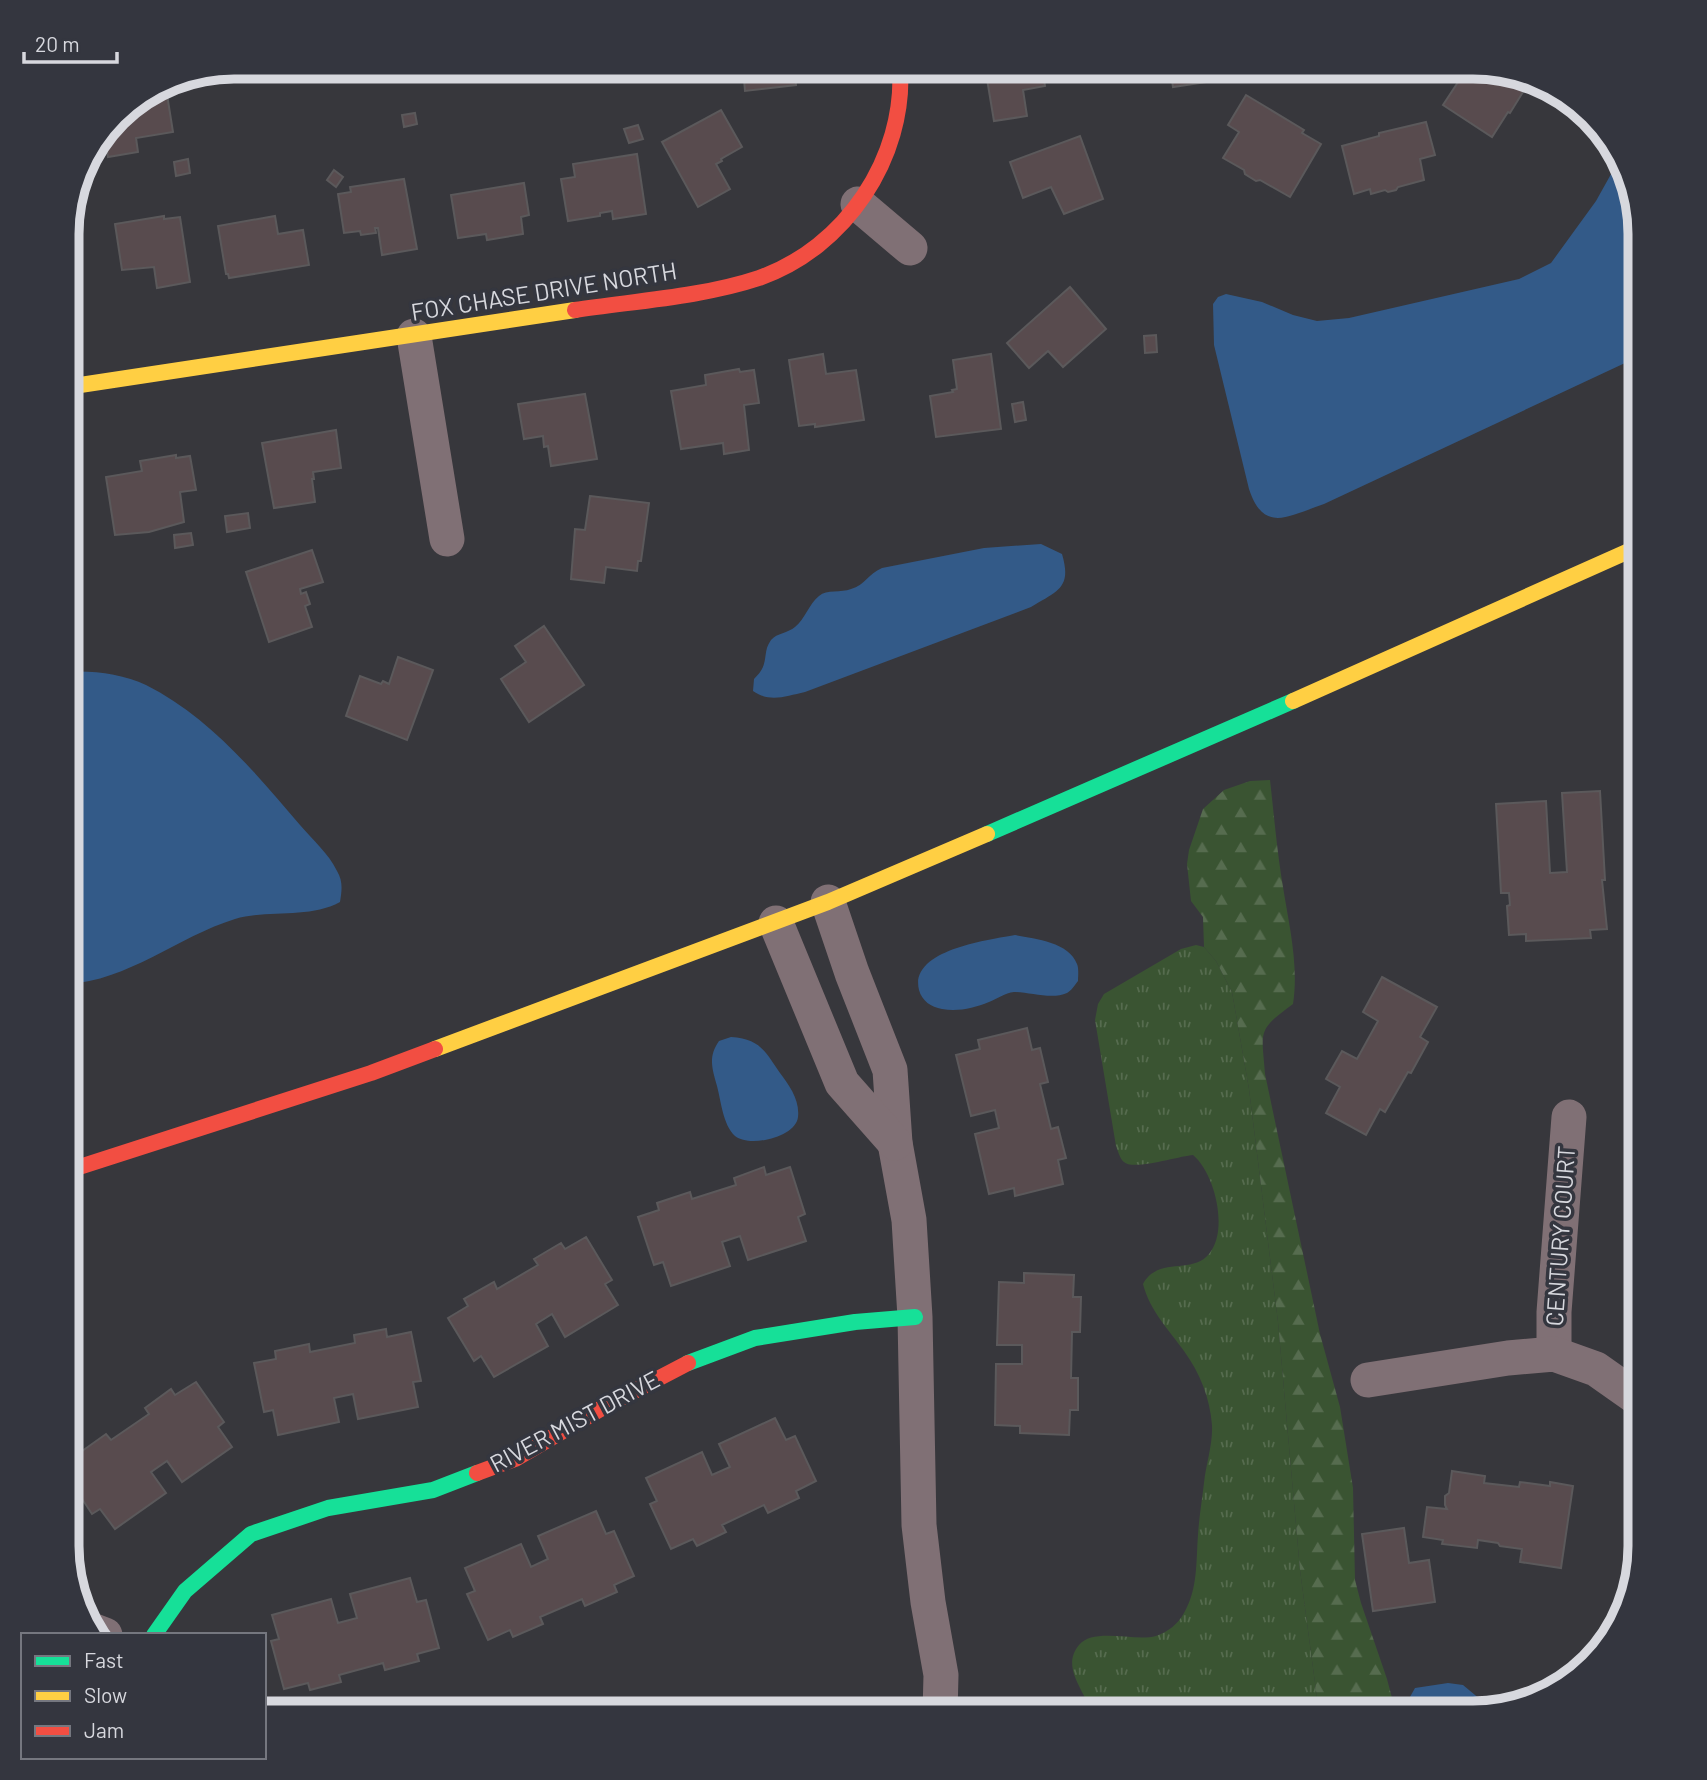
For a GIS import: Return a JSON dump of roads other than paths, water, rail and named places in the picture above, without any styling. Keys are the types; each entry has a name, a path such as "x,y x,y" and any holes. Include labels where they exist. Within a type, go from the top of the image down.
{"street":[{"name":"FOX CHASE DRIVE NORTH","path":"79,385 681,294 769,274 809,253 838,228 873,182 886,157 897,120 899,79"},
{"path":"858,204 910,248"},
{"path":"414,335 447,538"},
{"path":"79,1167 371,1073 776,923 1169,756 1628,552"},
{"path":"828,902 890,1070 895,1143 909,1220 915,1317 919,1525 928,1602 941,1675 940,1701"},
{"path":"776,923 842,1083 895,1143"},
{"name":"CENTURY COURT","path":"1554,1354 1554,1312 1569,1118"},
{"name":"RIVER MIST DRIVE","path":"155,1633 185,1591 251,1534 328,1508 433,1490 515,1459 679,1367 755,1338 855,1322 915,1317"},
{"path":"1368,1380 1508,1358 1554,1354 1597,1369 1628,1391"}],"water":[{"path":"1614,169 1623,194 1628,224 1628,362 1324,504 1279,518 1262,512 1249,489 1214,345 1213,304 1218,297 1226,294 1262,302 1293,315 1317,321 1349,318 1519,279 1551,263 1596,201"},
{"path":"1041,544 1062,554 1065,565 1064,581 1055,592 1031,607 805,692 772,698 753,691 754,679 762,668 771,640 795,627 822,594 856,587 882,568 984,548"},
{"path":"79,672 107,674 137,681 169,698 210,729 248,766 330,859 340,878 342,890 340,902 328,907 235,919 193,936 132,967 79,982"},
{"path":"1015,935 1041,940 1067,951 1078,966 1078,981 1067,993 1061,995 1014,992 966,1009 934,1007 922,997 919,976 926,965 938,956 970,944"},
{"path":"731,1037 749,1040 761,1047 793,1093 798,1117 795,1124 781,1135 751,1141 735,1136 728,1126 712,1063 713,1052 719,1041"},
{"path":"1448,1683 1463,1685 1482,1701 1408,1701 1415,1688"}]}
